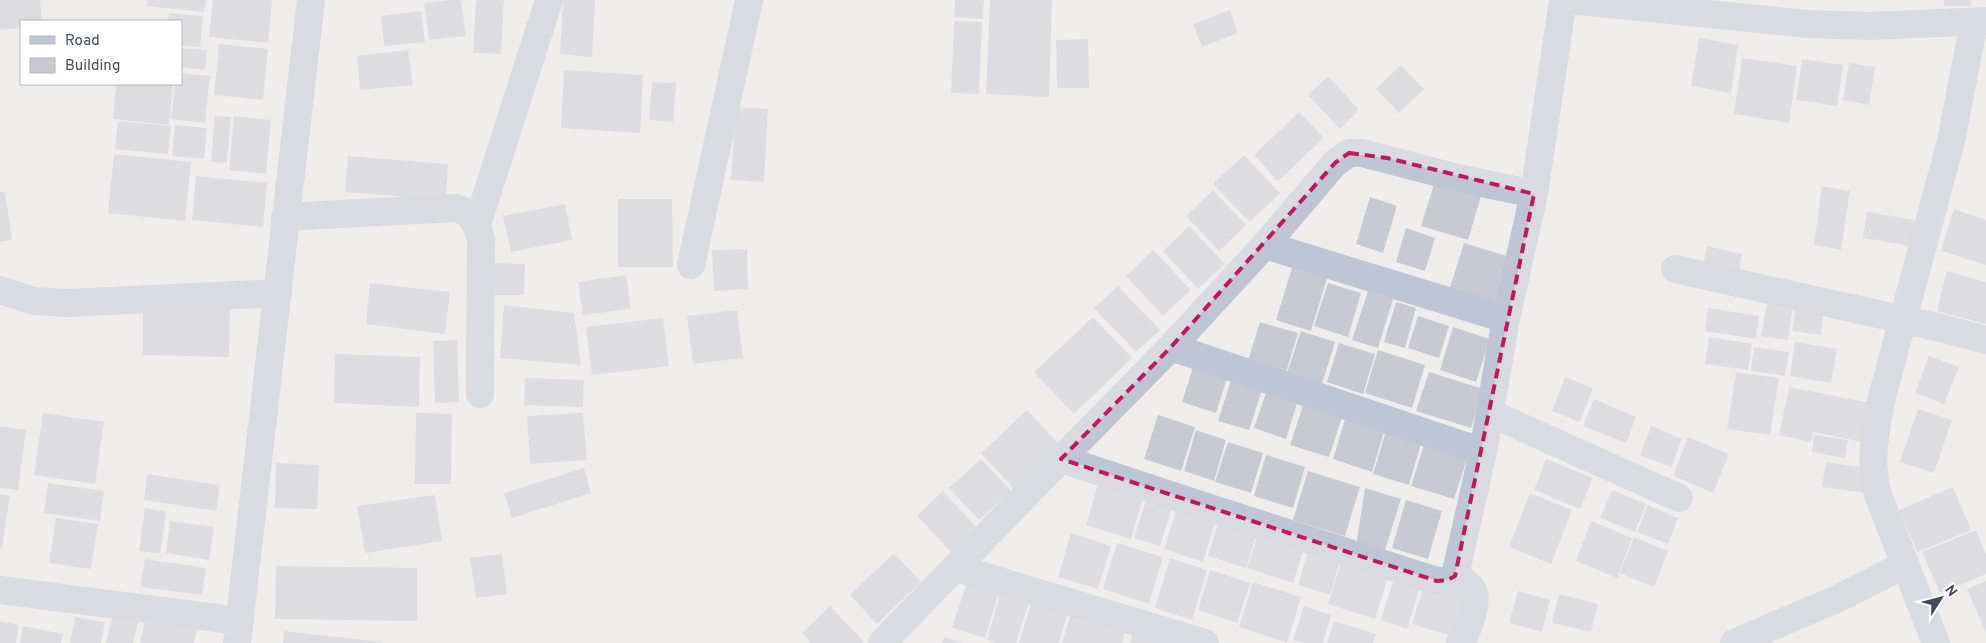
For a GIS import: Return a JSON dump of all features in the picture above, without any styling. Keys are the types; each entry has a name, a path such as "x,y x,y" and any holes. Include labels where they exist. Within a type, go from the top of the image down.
{"street":[{"path":"0,590 239,632 311,0"},
{"path":"477,226 549,0"},
{"path":"691,265 749,0"},
{"path":"1061,459 1219,512 1437,581 1448,580 1455,576 1483,452 1506,319 1534,194 1563,0"},
{"path":"1570,0 1727,8 1808,24 1868,26 1980,21 1951,142 1881,401 1872,458 1874,480 1878,495 1936,643"},
{"path":"882,643 1171,347 1265,245 1336,163 1349,153 1362,153 1387,158 1458,178 1534,194"},
{"path":"285,217 456,208 468,214 477,226 481,240 480,394"},
{"path":"1265,245 1506,319"},
{"path":"1675,269 1941,328 1986,340"},
{"path":"0,290 34,301 67,303 278,293"},
{"path":"1171,347 1483,452"},
{"path":"1490,413 1679,498"},
{"path":"1734,643 1839,598 1904,565"},
{"path":"956,568 1205,643"},
{"path":"1455,576 1466,582 1474,592 1474,605 1464,637 1460,643"}],"highlighted area":[{"path":"1349,153 1387,158 1534,194 1455,576 1448,580 1437,581 1061,459 1171,347 1335,163"}],"building":[{"path":"0,0 40,0 42,20 20,20 20,28 0,30"},
{"path":"147,0 206,0 204,12 146,6"},
{"path":"213,0 272,0 268,43 209,37"},
{"path":"461,0 466,36 429,40 424,3"},
{"path":"476,0 504,0 501,54 473,53"},
{"path":"563,0 595,0 592,57 560,54"},
{"path":"955,0 984,0 983,19 954,17"},
{"path":"990,0 1052,0 1049,97 986,94"},
{"path":"1944,0 1971,0 1971,6 1944,6"},
{"path":"1230,10 1238,33 1202,47 1193,24"},
{"path":"421,11 425,42 384,46 381,16"},
{"path":"169,13 203,16 200,47 182,46 182,20 168,20"},
{"path":"954,21 982,22 979,94 951,93"},
{"path":"1699,38 1738,45 1731,93 1691,86"},
{"path":"1088,39 1089,88 1057,88 1056,40"},
{"path":"219,44 268,49 263,100 214,95"},
{"path":"182,48 207,50 205,70 182,67"},
{"path":"408,50 413,85 360,90 357,56"},
{"path":"1742,58 1797,66 1789,123 1734,114"},
{"path":"1802,59 1843,65 1837,106 1796,100"},
{"path":"1849,63 1875,67 1869,105 1843,100"},
{"path":"1401,65 1424,89 1399,113 1376,89"},
{"path":"564,70 643,75 640,133 561,128"},
{"path":"182,73 210,76 205,123 171,119 175,85 182,85"},
{"path":"1328,76 1359,110 1340,129 1308,95"},
{"path":"652,82 676,83 673,122 649,120"},
{"path":"116,85 173,85 169,125 113,119"},
{"path":"736,107 768,109 764,182 731,180"},
{"path":"1299,112 1324,138 1278,181 1254,155"},
{"path":"215,116 231,117 227,163 211,162"},
{"path":"234,116 271,120 266,174 229,170"},
{"path":"118,121 171,126 168,154 115,149"},
{"path":"175,125 207,128 204,159 172,156"},
{"path":"114,154 191,162 185,221 108,213"},
{"path":"1244,155 1280,193 1250,222 1213,184"},
{"path":"348,156 448,164 446,200 345,192"},
{"path":"196,176 267,183 263,227 192,220"},
{"path":"1435,181 1481,196 1468,240 1421,226"},
{"path":"1822,186 1850,191 1841,250 1814,245"},
{"path":"1213,190 1246,225 1219,251 1186,216"},
{"path":"0,192 5,192 12,240 0,242"},
{"path":"1370,197 1397,206 1383,253 1356,244"},
{"path":"618,199 672,199 673,267 618,267"},
{"path":"565,204 572,240 511,252 503,216"},
{"path":"1954,209 1986,220 1986,265 1941,251"},
{"path":"1867,212 1922,221 1918,247 1863,238"},
{"path":"1189,226 1225,264 1198,289 1163,251"},
{"path":"1406,228 1435,238 1425,271 1396,262"},
{"path":"1464,243 1510,257 1494,308 1448,294"},
{"path":"1707,246 1742,254 1739,273 1703,266"},
{"path":"747,249 748,289 714,291 712,250"},
{"path":"1153,250 1191,290 1163,316 1126,276"},
{"path":"494,263 525,264 524,295 493,295"},
{"path":"1292,268 1327,278 1311,331 1276,320"},
{"path":"1947,271 1986,282 1986,324 1937,311"},
{"path":"626,275 631,309 583,315 578,282"},
{"path":"370,283 450,292 445,334 366,324"},
{"path":"1328,283 1361,293 1348,337 1314,326"},
{"path":"1118,286 1160,330 1136,352 1094,308"},
{"path":"1368,291 1393,299 1378,348 1352,340"},
{"path":"1396,302 1416,308 1405,348 1384,342"},
{"path":"1767,303 1793,307 1788,340 1761,336"},
{"path":"143,305 230,306 229,357 143,355"},
{"path":"504,305 574,313 581,365 500,358"},
{"path":"1796,306 1824,310 1821,335 1792,331"},
{"path":"1708,308 1759,316 1756,339 1705,331"},
{"path":"737,310 743,358 693,364 687,316"},
{"path":"1418,316 1449,326 1439,358 1408,348"},
{"path":"1093,317 1132,358 1074,414 1034,372"},
{"path":"663,318 669,366 592,375 586,327"},
{"path":"1260,322 1298,333 1286,372 1248,360"},
{"path":"1453,327 1490,339 1476,382 1440,370"},
{"path":"1301,331 1335,342 1322,384 1287,373"},
{"path":"1709,337 1752,344 1748,370 1705,364"},
{"path":"457,340 459,402 435,403 433,341"},
{"path":"1795,342 1837,349 1831,383 1790,376"},
{"path":"1339,343 1375,354 1363,394 1327,382"},
{"path":"1754,347 1789,352 1785,376 1751,371"},
{"path":"1378,350 1425,365 1412,408 1365,393"},
{"path":"335,354 420,357 419,407 334,403"},
{"path":"1929,356 1959,367 1944,404 1915,393"},
{"path":"1194,364 1228,375 1216,413 1182,402"},
{"path":"1429,372 1483,389 1471,428 1416,411"},
{"path":"1736,372 1779,378 1770,435 1727,429"},
{"path":"1232,377 1263,387 1249,430 1218,421"},
{"path":"1565,377 1593,388 1580,422 1552,411"},
{"path":"525,378 584,380 583,407 524,405"},
{"path":"1268,387 1299,397 1286,439 1254,428"},
{"path":"1789,387 1875,404 1868,443 1813,432 1811,442 1779,435"},
{"path":"1594,399 1636,417 1626,443 1583,426"},
{"path":"1304,402 1343,414 1329,457 1290,445"},
{"path":"1918,409 1952,420 1934,473 1900,462"},
{"path":"1027,410 1062,447 1015,490 981,453"},
{"path":"43,413 104,422 95,484 34,475"},
{"path":"416,413 452,414 451,484 415,484"},
{"path":"583,413 587,460 530,464 527,416"},
{"path":"1158,415 1195,427 1181,471 1144,459"},
{"path":"1346,416 1385,428 1372,472 1333,459"},
{"path":"0,426 26,430 18,490 0,488"},
{"path":"1651,426 1682,439 1671,467 1640,455"},
{"path":"1387,428 1422,440 1409,485 1373,474"},
{"path":"1196,430 1226,440 1214,481 1184,471"},
{"path":"1814,435 1848,440 1845,458 1812,452"},
{"path":"1688,437 1729,454 1713,493 1673,476"},
{"path":"1228,442 1263,453 1251,493 1215,482"},
{"path":"1425,442 1468,456 1454,499 1411,486"},
{"path":"1266,455 1305,467 1293,508 1254,496"},
{"path":"981,459 1011,491 979,520 949,488"},
{"path":"1546,459 1593,478 1580,509 1534,490"},
{"path":"1826,462 1869,469 1865,493 1822,487"},
{"path":"276,463 319,465 317,509 275,508"},
{"path":"584,468 591,493 512,518 504,493"},
{"path":"1308,471 1360,487 1345,536 1293,520"},
{"path":"147,474 220,485 216,511 144,500"},
{"path":"1099,481 1144,495 1131,539 1086,525"},
{"path":"48,483 104,491 100,521 44,513"},
{"path":"1953,487 1971,530 1917,552 1899,510"},
{"path":"1365,488 1401,499 1385,550 1356,547"},
{"path":"1612,490 1646,504 1635,532 1600,518"},
{"path":"943,491 979,530 953,554 917,516"},
{"path":"1530,493 1572,510 1551,564 1509,547"},
{"path":"0,494 10,496 2,548 0,548"},
{"path":"435,495 442,541 365,553 357,506"},
{"path":"1147,497 1173,505 1160,546 1134,538"},
{"path":"1406,500 1442,511 1428,559 1392,548"},
{"path":"1178,504 1217,516 1203,562 1164,549"},
{"path":"1648,505 1678,518 1668,544 1637,532"},
{"path":"145,508 166,512 160,553 139,551"},
{"path":"1220,517 1258,529 1246,568 1208,556"},
{"path":"56,518 98,524 91,569 49,563"},
{"path":"170,521 214,527 209,560 166,553"},
{"path":"1591,521 1632,538 1617,578 1576,561"},
{"path":"1260,528 1306,542 1293,583 1247,568"},
{"path":"1976,530 1986,554 1986,574 1940,593 1922,552"},
{"path":"1071,533 1111,546 1098,589 1058,577"},
{"path":"1634,537 1668,551 1654,587 1620,573"},
{"path":"1117,543 1163,557 1149,604 1103,589"},
{"path":"1309,548 1341,558 1330,595 1298,585"},
{"path":"894,553 921,582 877,624 850,595"},
{"path":"502,554 507,594 476,598 470,558"},
{"path":"1343,556 1390,571 1375,619 1328,604"},
{"path":"1170,558 1207,570 1192,620 1155,608"},
{"path":"145,559 206,568 202,595 140,587"},
{"path":"276,566 417,568 417,621 275,619"},
{"path":"1210,570 1250,583 1237,623 1198,610"},
{"path":"1395,575 1421,584 1407,629 1381,620"},
{"path":"1986,581 1986,633 1967,589"},
{"path":"967,582 999,592 985,638 952,628"},
{"path":"1253,582 1301,597 1287,643 1239,627"},
{"path":"1425,582 1468,596 1455,637 1412,624"},
{"path":"1518,591 1550,600 1542,632 1509,623"},
{"path":"1001,592 1029,601 1016,643 996,643 987,640"},
{"path":"1559,594 1598,604 1591,632 1552,623"},
{"path":"1031,604 1067,615 1059,643 1019,643"},
{"path":"830,606 863,643 811,643 802,633"},
{"path":"1304,606 1331,615 1323,643 1303,643 1293,640"},
{"path":"113,613 139,618 133,643 106,643"},
{"path":"1070,616 1125,633 1122,643 1062,643"},
{"path":"75,617 105,622 101,643 70,643"},
{"path":"146,617 197,628 194,643 140,643"},
{"path":"0,621 19,625 16,643 0,643"},
{"path":"1334,621 1376,634 1373,643 1327,643"},
{"path":"23,626 63,634 61,643 20,643"},
{"path":"284,631 381,642 381,643 283,643"},
{"path":"1133,634 1160,643 1130,643"},
{"path":"944,637 963,643 942,643"}]}
